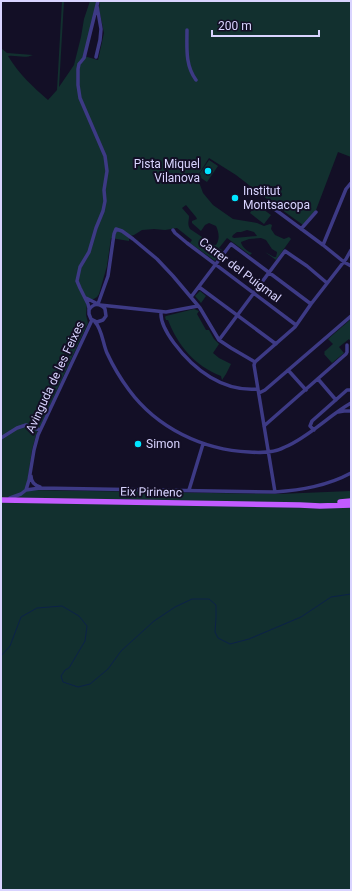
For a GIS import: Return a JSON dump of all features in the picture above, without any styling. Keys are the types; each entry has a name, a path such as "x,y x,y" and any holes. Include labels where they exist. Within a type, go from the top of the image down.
{"main road":[{"name":"Eix Pirinenc","path":"1,500 300,505 350,504"}],"street":[{"path":"96,57 101,29 98,3"},
{"path":"89,310 86,298 78,284 78,276 80,267 89,252 103,211 107,171 105,156 81,102 78,85 78,67 84,58 98,3"},
{"path":"187,30 188,65 196,80"},
{"path":"323,245 346,189 351,183"},
{"path":"269,205 351,266"},
{"path":"301,229 316,212"},
{"path":"99,305 108,276 116,229 122,231 133,239 167,270 202,311 219,340 255,362"},
{"name":"Carrer del Puigmal","path":"173,230 187,243 296,325"},
{"path":"191,297 231,244 312,304"},
{"path":"275,492 254,365 255,362 296,325 327,282 344,262 351,250"},
{"path":"219,340 285,251 327,282"},
{"path":"199,287 276,344"},
{"path":"86,298 104,307 106,314"},
{"path":"99,305 161,312 171,312 198,306"},
{"name":"Avinguda de les Feixes","path":"99,305 93,306 89,310 89,314 94,321 99,322 103,320 106,314"},
{"path":"106,314 109,309 117,307"},
{"path":"161,312 163,323 169,336 183,354 196,367 218,382 259,391 265,390 351,316"},
{"path":"101,333 101,325 103,320"},
{"path":"94,321 98,326 107,353 114,367 129,391 136,399 170,428 203,444 234,451 276,451 290,445 314,430 335,413 351,403"},
{"name":"Avinguda de les Feixes","path":"26,490 34,450 40,430 94,321"},
{"path":"264,426 347,353 347,344"},
{"path":"288,370 306,390"},
{"path":"318,379 336,400"},
{"path":"314,430 310,426 311,422 347,390 351,390"},
{"path":"335,413 351,411"},
{"path":"1,438 17,428 26,425 40,430"},
{"path":"189,490 203,444"},
{"path":"31,470 31,478 33,483 38,486 49,488"},
{"path":"1,500 13,498 26,490 49,488 275,492 322,485 335,481 351,473"}],"green space":[{"path":"62,1 64,1 59,87 74,65 84,19 90,1 98,1 84,56 98,60 104,33 99,9 100,1 351,1 351,157 338,152 316,210 303,225 236,175 209,158 197,177 203,193 213,205 233,219 257,223 264,226 270,224 272,225 271,229 275,235 284,239 289,237 291,239 276,260 265,252 276,257 277,252 272,249 266,240 261,238 249,239 241,242 245,249 252,253 250,255 227,238 219,248 222,250 215,261 190,243 192,240 177,228 165,230 142,230 130,236 129,241 111,238 107,266 99,294 87,303 86,315 88,323 40,427 38,428 32,450 26,490 279,494 351,491 351,890 1,890 1,48 7,53 33,55 27,57 8,56 26,80 48,100 57,90","holes":["186,205 197,219 192,221 192,223 201,231 205,225 209,223 216,226 219,236 216,245 190,229 188,224 189,216 182,208","247,230 254,232 257,236 232,237 237,232"]},
{"name":"Pista Miquel Vilanova","path":"209,160 218,166 207,182 198,176"},
{"path":"256,204 271,215 264,224 250,213"},
{"path":"200,291 206,296 201,303 195,296"},
{"path":"194,309 199,311 197,314 206,330 209,330 219,344 213,353 231,364 222,380 221,376 203,367 188,354 182,347 165,317"},
{"path":"351,319 351,342 349,339 339,347 344,353 332,363 324,354 324,352 333,344 328,339"}],"waterway":[{"path":"1,656 10,646 21,617 37,608 62,606 79,616 87,626 85,641 69,668 65,670 61,676 63,682 78,687 90,684 108,669 121,651 154,621 175,607 192,599 209,599 216,605 215,632 218,638 230,644 249,639 301,617 331,597 351,594"}],"place":[{"name":"Pista Miquel Vilanova","path":"208,171"},
{"name":"Institut Montsacopa","path":"235,198"},
{"name":"Simon","path":"138,444"}]}
